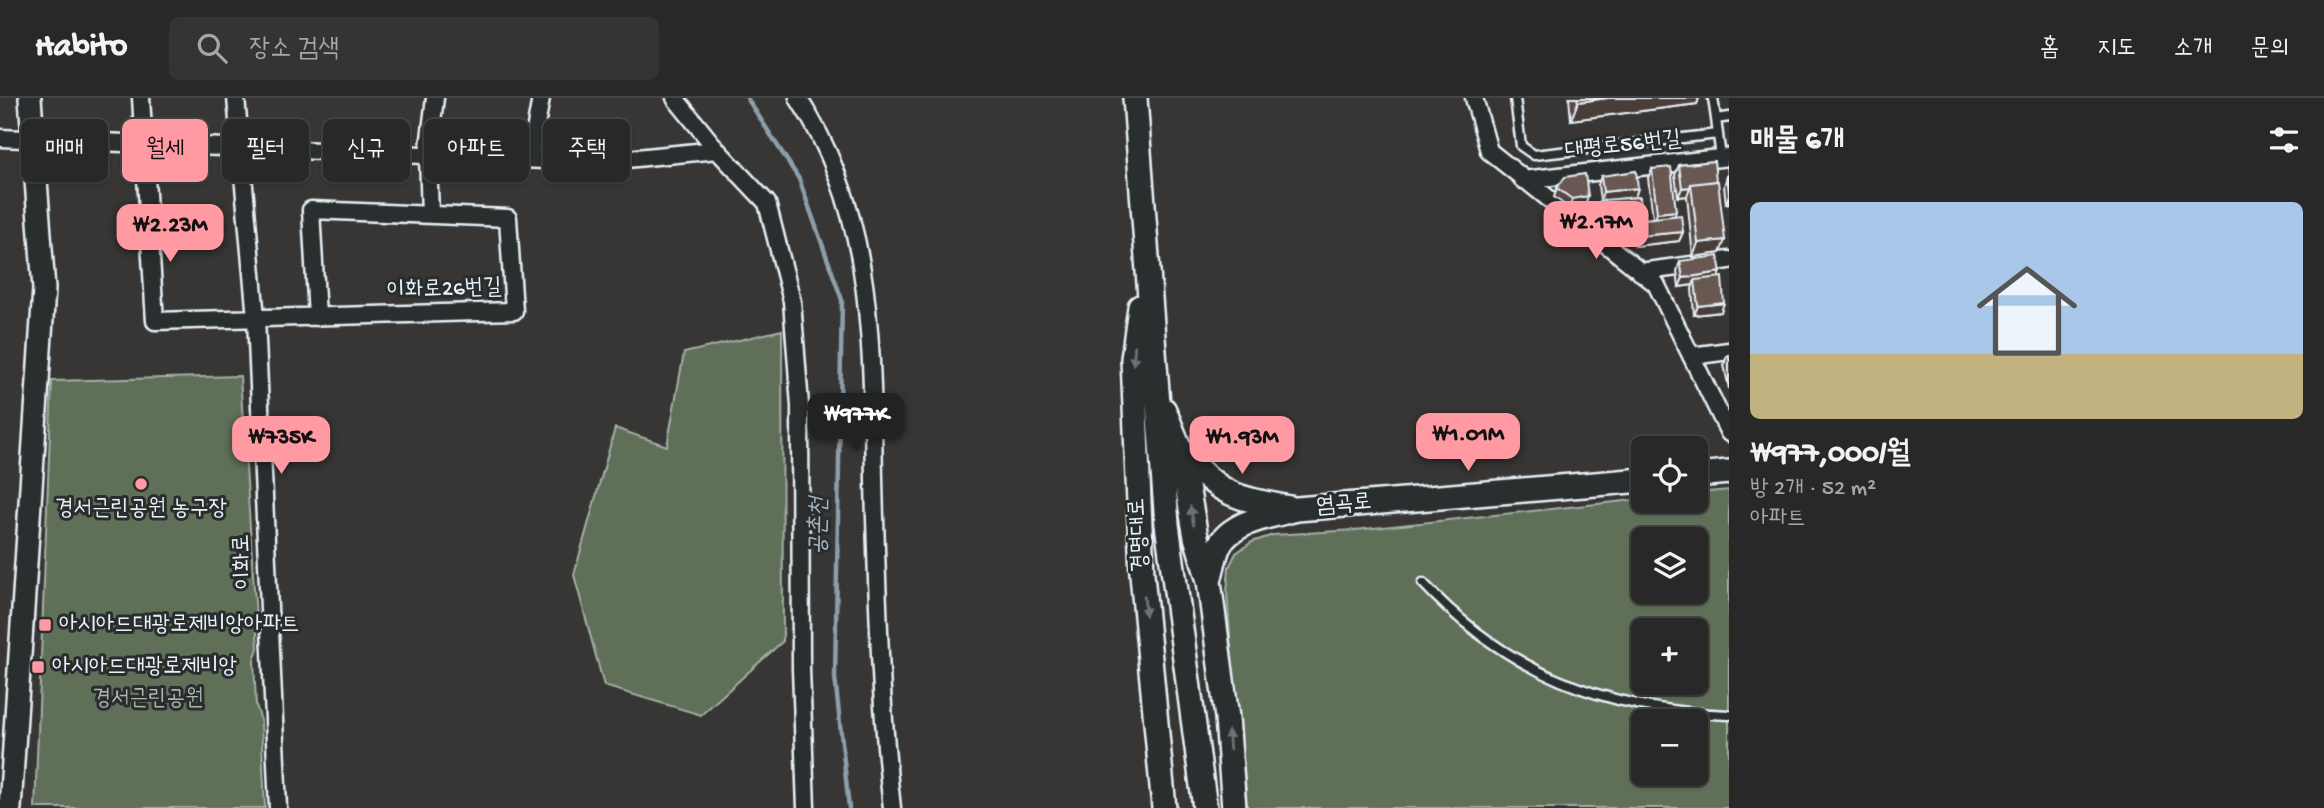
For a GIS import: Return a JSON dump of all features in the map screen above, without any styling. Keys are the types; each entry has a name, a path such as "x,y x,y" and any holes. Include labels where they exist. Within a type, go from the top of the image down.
{"main road":[{"name":"경명대로","path":"1135,98 1167,524 1205,808"},
{"name":"경명대로","path":"1146,263 1132,359 1142,575 1164,808"},
{"name":"경명대로","path":"1156,391 1181,452 1196,537 1209,581 1227,719 1234,808"},
{"name":"염곡로","path":"1181,452 1206,480 1237,498 1297,509"},
{"path":"1708,474 1729,472"},
{"name":"염곡로","path":"1209,581 1219,546 1230,533 1261,519 1297,509 1631,481"}],"street":[{"path":"30,98 31,119"},
{"path":"141,98 142,119"},
{"name":"이화로","path":"236,98 238,119"},
{"path":"432,119 435,98"},
{"path":"541,98 530,159 596,162 717,150"},
{"path":"675,98 717,150 767,204 792,301 800,406 800,670 806,808"},
{"path":"798,98 814,123 840,177 860,250 871,348 883,730 892,808"},
{"path":"1474,98 1489,152 1656,284 1729,433"},
{"path":"0,138 21,139"},
{"path":"309,150 424,155"},
{"name":"대평로56번길","path":"1523,180 1725,157"},
{"path":"10,808 44,289 35,182"},
{"name":"이화로26번길","path":"146,182 155,321 317,317 514,311 508,218 311,210 317,317"},
{"name":"이화로","path":"244,182 256,318 278,808"},
{"path":"429,182 430,215"},
{"path":"1640,272 1729,260"},
{"path":"1691,356 1729,351"}],"lane":[{"path":"1515,98 1521,146 1534,155 1718,134"},
{"path":"1713,98 1718,134 1725,157"},
{"path":"1716,119 1729,117"},
{"path":"1423,583 1454,616 1492,646 1552,680 1627,703 1729,715"}],"green space":[{"path":"782,330 783,641 701,715 604,686 574,575 615,428 667,446 684,353"},
{"name":"경서근린공원","path":"240,376 258,648 254,661 256,705 261,721 265,808 35,808 52,381"},
{"path":"1729,490 1729,808 1242,808 1227,592 1229,567 1236,553 1252,542 1273,535 1355,530 1631,500 1631,513 1708,513 1708,492"}],"building":[{"path":"1577,98 1608,98 1578,102"},
{"path":"1714,161 1716,181 1691,184 1690,187 1682,188 1679,165"},
{"path":"1671,167 1676,211 1657,213 1652,169"},
{"path":"1636,171 1638,188 1603,192 1601,176"},
{"path":"1585,174 1588,196 1572,199 1557,188 1565,177"},
{"path":"1718,181 1725,240 1698,243 1691,184"},
{"path":"1640,197 1641,212 1605,215 1604,200"},
{"path":"1681,215 1683,232 1638,236 1636,220"},
{"path":"1718,256 1721,272 1683,278 1680,261"},
{"path":"1722,277 1724,303 1698,306 1695,280"}],"waterway":[{"name":"공촌천","path":"747,98 799,179 842,300 835,677 849,808"}],"place":[{"name":"경서근린공원 농구장","path":"141,484"},
{"name":"아시아드대광로제비앙아파트","path":"45,625"},
{"name":"아시아드대광로제비앙","path":"38,667"}]}
